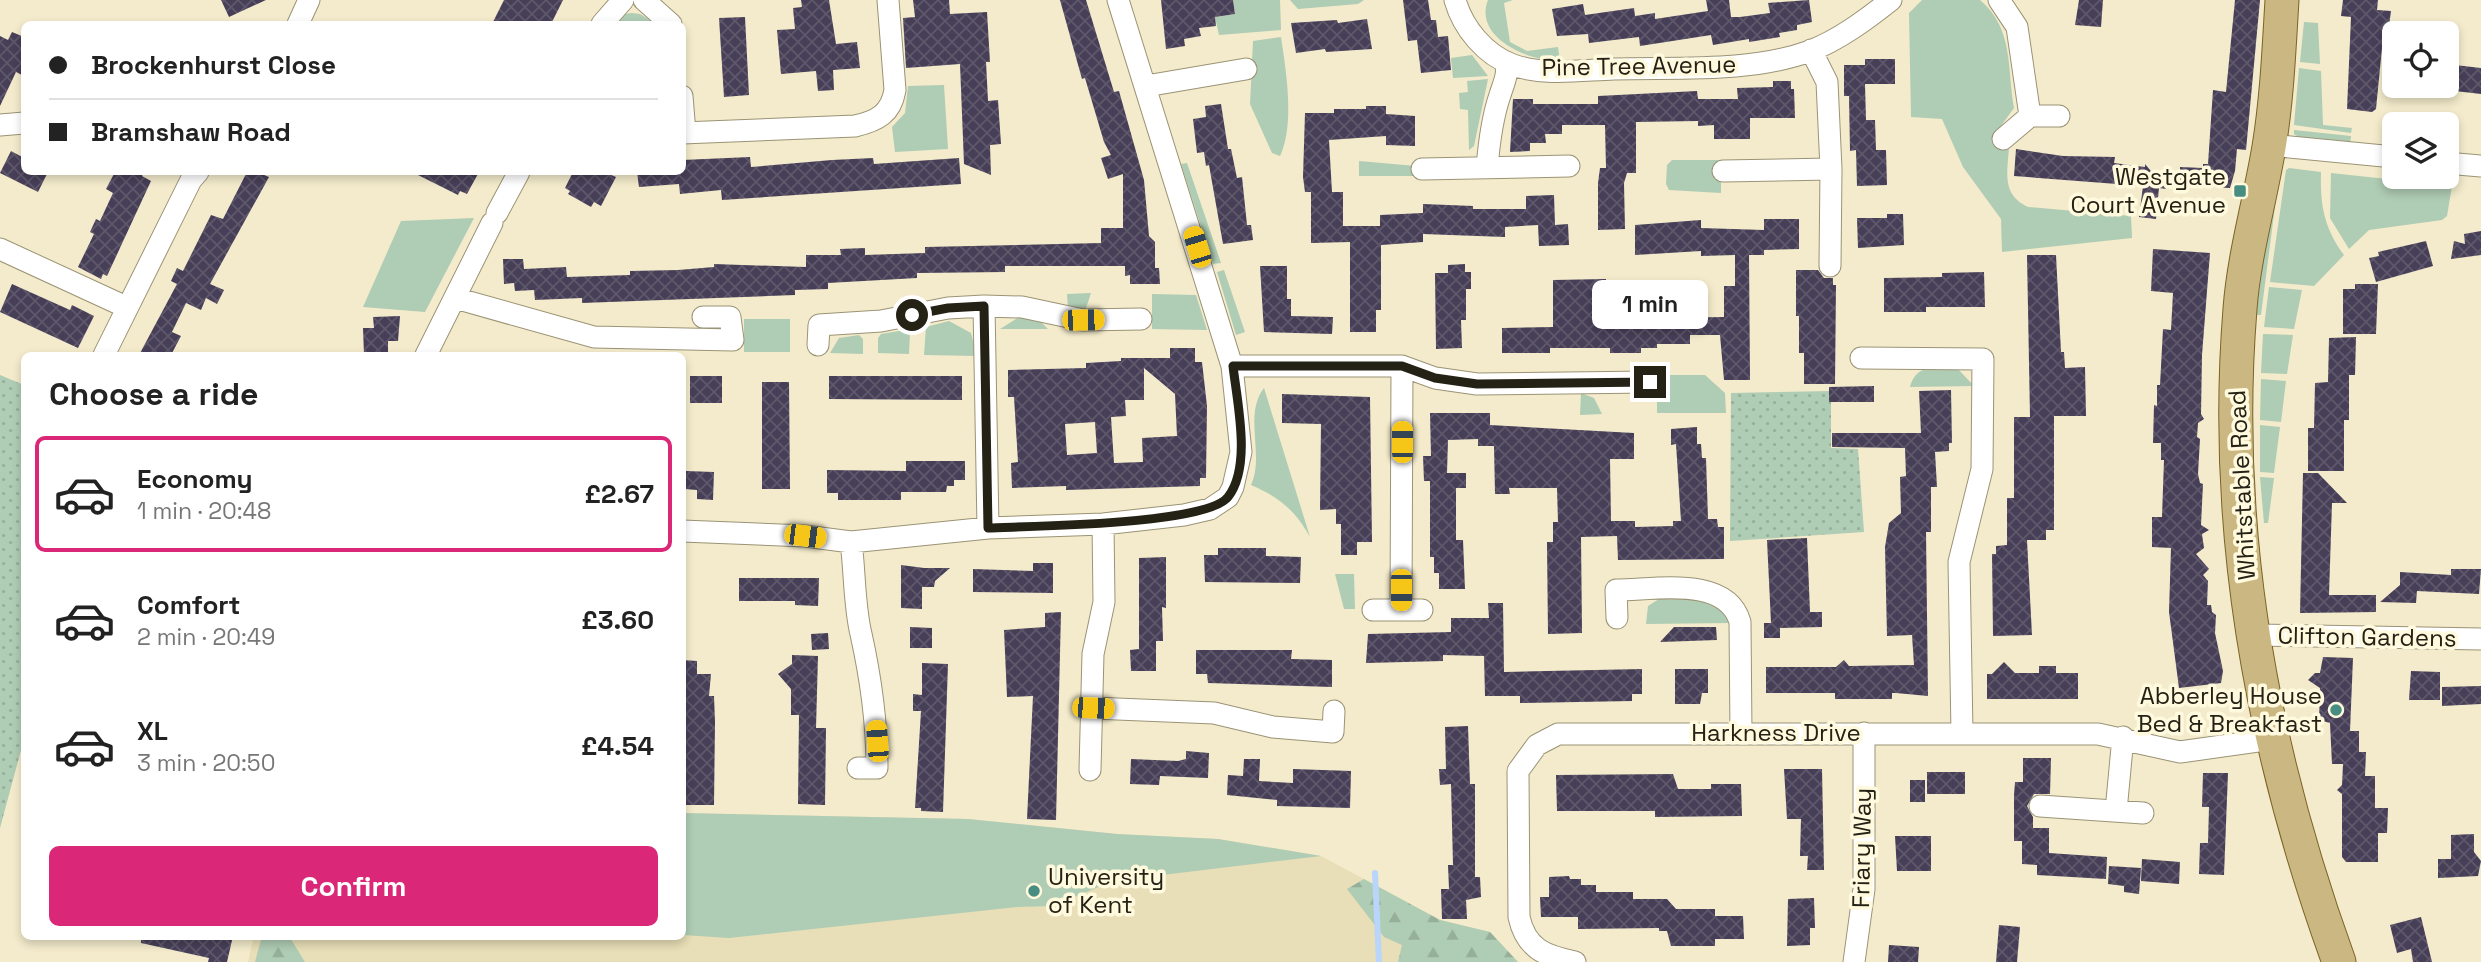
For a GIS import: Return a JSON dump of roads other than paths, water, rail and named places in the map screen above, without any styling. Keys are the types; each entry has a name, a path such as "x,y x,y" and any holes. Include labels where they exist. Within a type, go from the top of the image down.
{"main road":[{"name":"Whitstable Road","path":"2283,0 2269,145 2240,305 2236,376 2236,464 2242,546 2253,635 2273,739 2304,854 2339,962"}],"street":[{"path":"299,21 309,0"},
{"path":"605,21 624,0"},
{"path":"645,0 668,21"},
{"path":"686,133 855,127 880,118 893,103 895,90 888,0"},
{"path":"686,531 805,536 851,542 988,528 1103,524 1197,513 1219,505 1228,497 1234,487 1241,452 1233,366 1118,0"},
{"name":"Pine Tree Avenue","path":"1455,0 1467,28 1484,47 1506,62 1544,70 1709,66 1771,61 1811,50 1860,23 1891,0"},
{"path":"2005,2 2020,38 2030,116"},
{"path":"1811,50 1827,82 1831,169 1830,266"},
{"path":"1488,168 1489,140 1500,94 1508,75 1506,62"},
{"path":"1146,86 1247,68"},
{"path":"2003,139 2030,116 2059,116"},
{"path":"0,125 21,123"},
{"path":"2269,145 2382,156"},
{"path":"2459,164 2481,166"},
{"path":"1422,169 1569,166"},
{"path":"1723,171 1831,169"},
{"path":"105,352 188,175"},
{"path":"428,352 495,218 522,178"},
{"path":"0,249 126,307"},
{"path":"455,298 594,337 733,340 730,317 703,317"},
{"path":"984,306 988,528"},
{"path":"818,345 819,325 881,321 948,308 1022,307 1083,320 1141,320"},
{"path":"1861,358 1983,359 1982,469 1959,562 1962,733"},
{"path":"1233,366 1402,366 1435,378 1477,384 1650,382"},
{"path":"1373,610 1412,610 1402,366"},
{"path":"1090,770 1093,654 1104,602 1103,524"},
{"path":"851,542 860,632 869,661 877,741 877,768 858,768"},
{"path":"1617,618 1616,590 1708,589 1724,596 1735,608 1740,619 1741,734"},
{"name":"Clifton Gardens","path":"2253,635 2481,639"},
{"path":"1093,708 1214,713 1303,732 1333,732 1334,711"},
{"name":"Friary Way","path":"1854,962 1864,889 1864,733"},
{"name":"Harkness Drive","path":"1575,962 1540,952 1522,930 1518,771 1537,745 1558,734 1962,733 2123,737 2180,752 2273,739"},
{"path":"2116,811 2123,737"},
{"path":"2040,806 2143,813"}],"waterway":[{"path":"1375,873 1379,962"}],"place":[{"name":"Westgate Court Avenue","path":"2240,191"},
{"name":"Abberley House Bed & Breakfast","path":"2336,710"},
{"name":"University of Kent","path":"1034,891"}]}
